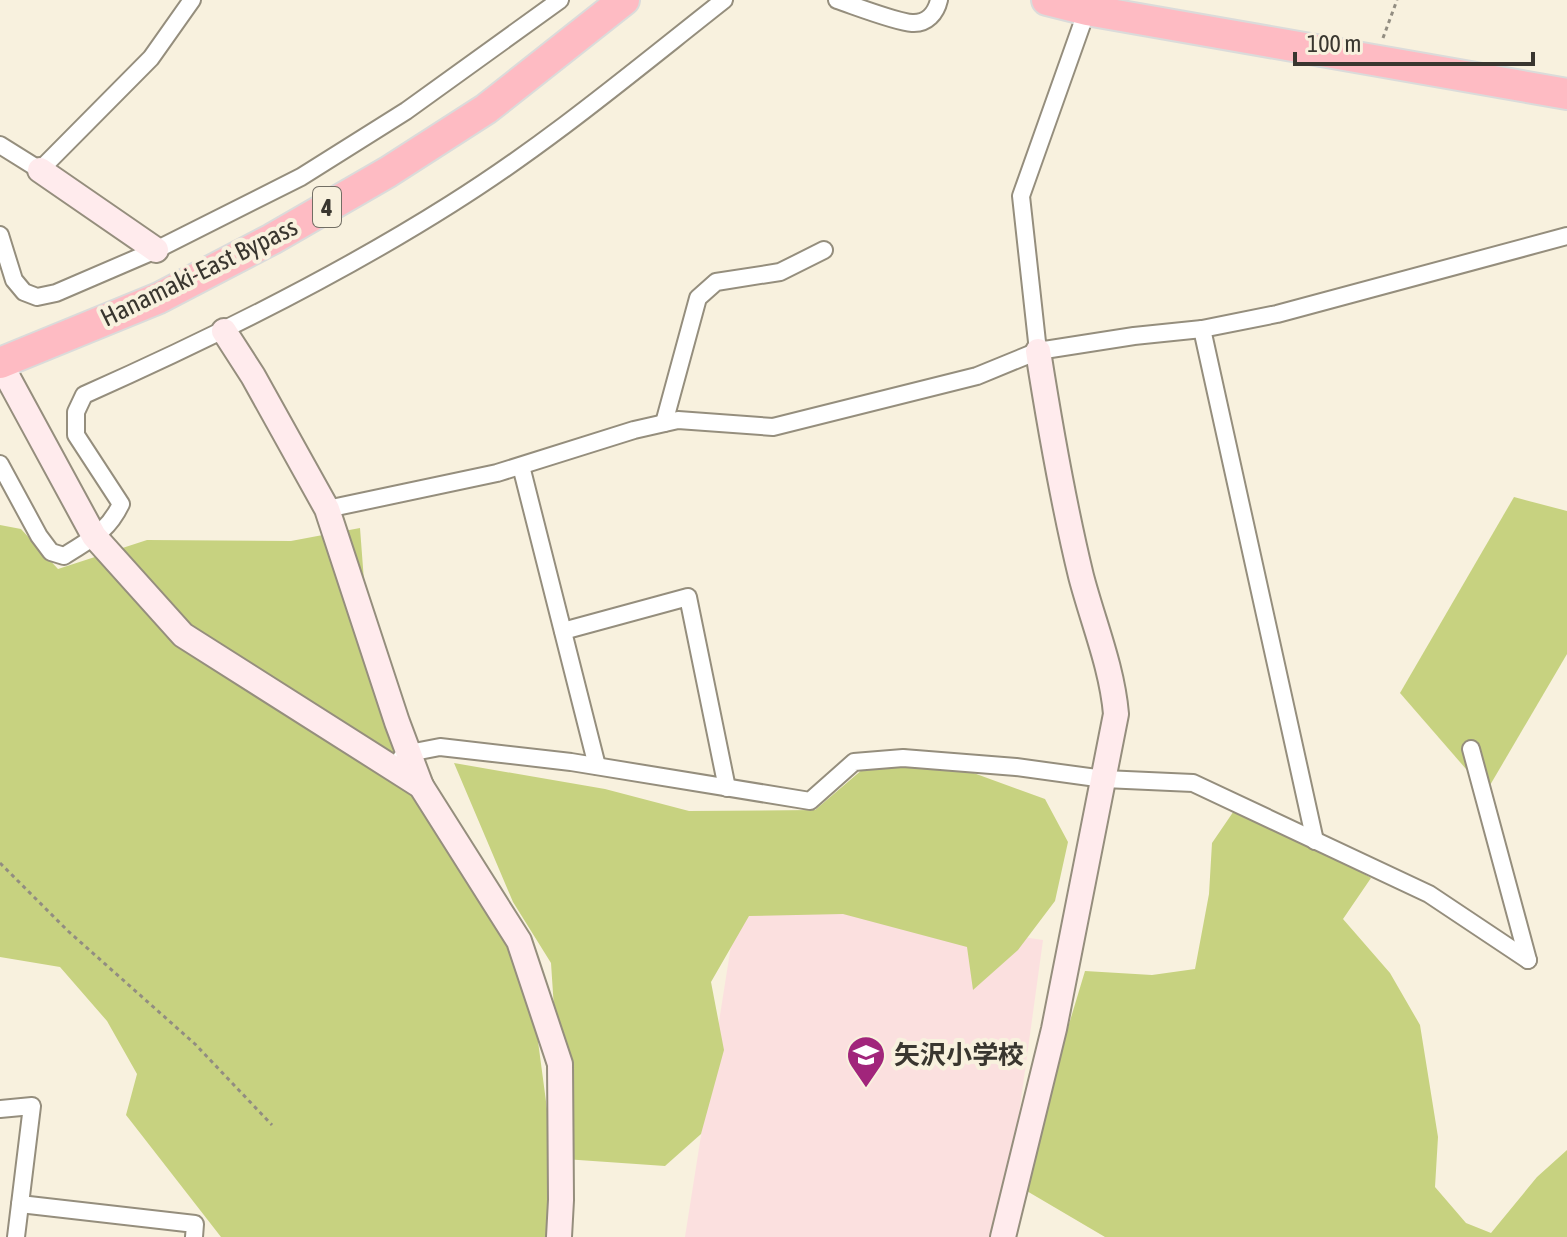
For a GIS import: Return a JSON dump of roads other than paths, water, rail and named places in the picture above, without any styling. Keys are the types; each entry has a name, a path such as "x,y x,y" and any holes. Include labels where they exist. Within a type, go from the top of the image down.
{"highway":[{"name":"Hanamaki-East Bypass","path":"0,363 159,298 272,239 388,172 486,109 624,0"},
{"path":"1047,0 1567,94"}],"street":[{"path":"40,170 151,58 192,0"},
{"path":"0,235 14,280 24,292 37,297 56,293 156,250 301,177 406,111 560,0"},
{"path":"0,464 39,536 51,552 64,556 111,523 121,504 76,435 76,412 84,395 224,331 347,266 453,203 608,91 724,0"},
{"path":"837,0 913,23 928,19 937,9 939,0"},
{"path":"1003,1237 1054,1029 1116,714 1114,688 1082,577 1055,455 1038,351 1021,196 1102,8"},
{"path":"0,145 156,250"},
{"path":"327,509 521,466 634,430 678,420 773,427 977,376 1038,351 1202,329 1277,314 1567,236"},
{"path":"664,423 698,298 716,282 780,272 824,250"},
{"path":"1202,329 1315,841"},
{"path":"224,331 253,376 327,509 400,760"},
{"path":"0,363 94,536 183,635 400,760 421,786 519,941 560,1064 559,1237"},
{"path":"521,466 597,766"},
{"path":"563,631 688,597 727,788"},
{"path":"400,760 440,747 597,766 810,801 854,762 903,758 1016,767 1104,779 1193,783 1429,894 1528,960 1471,749"},
{"path":"0,1109 32,1106 16,1237"},
{"path":"20,1204 195,1224 194,1237"}],"place":[{"name":"矢沢小学校","path":"866,1089"}]}
